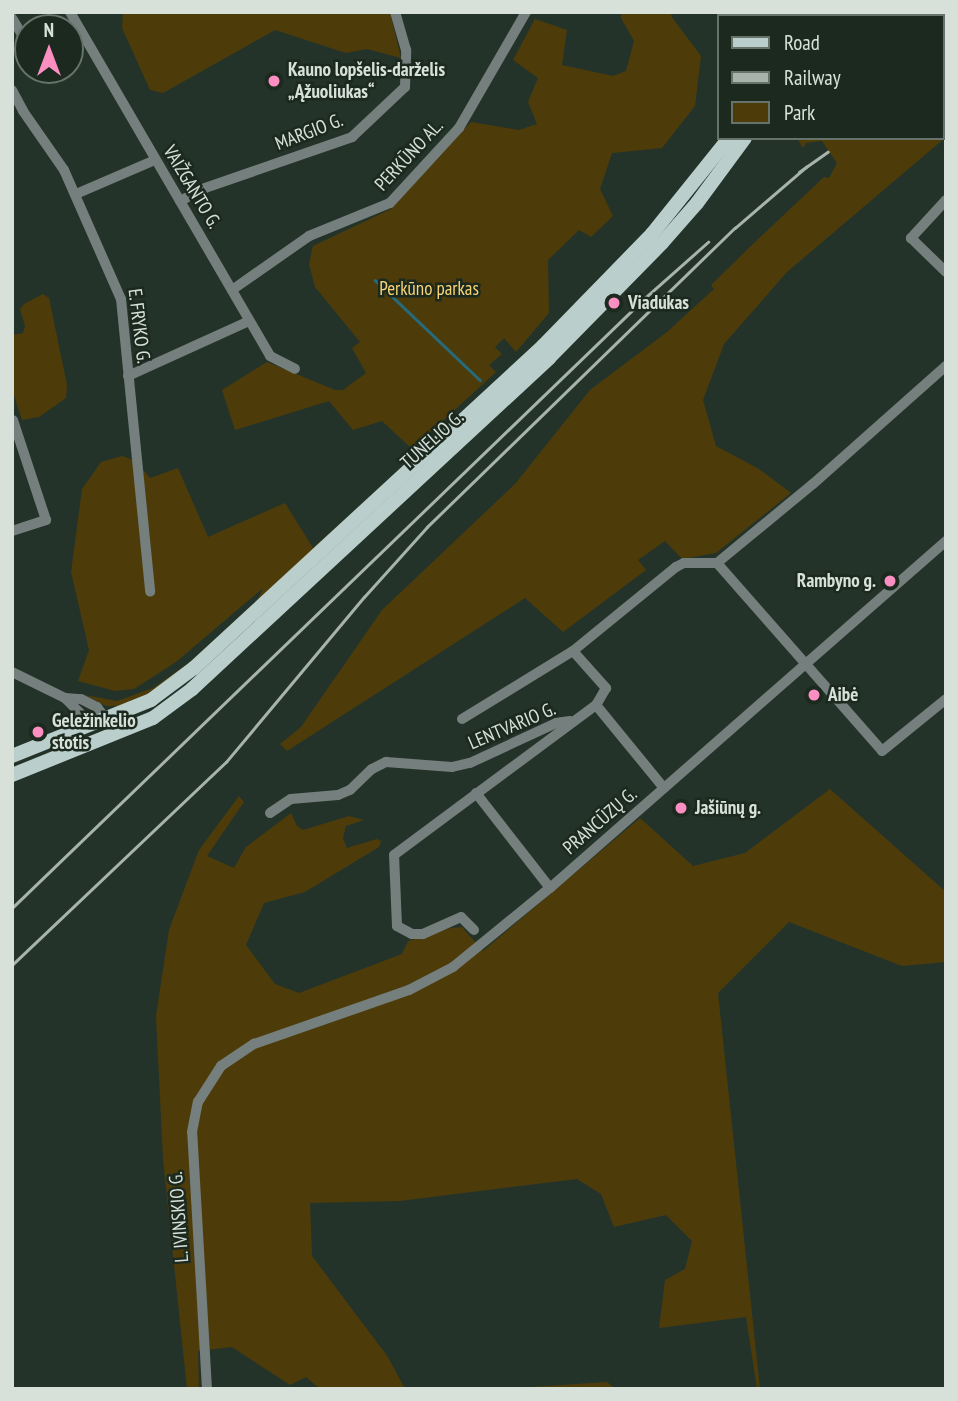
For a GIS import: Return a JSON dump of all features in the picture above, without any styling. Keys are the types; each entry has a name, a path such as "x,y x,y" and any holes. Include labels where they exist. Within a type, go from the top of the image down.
{"main road":[{"name":"TUNELIO G.","path":"12,756 151,699 194,668 508,381 652,234 727,140"},
{"name":"TUNELIO G.","path":"12,775 114,736 152,718 192,689 509,397 662,243 697,203 744,140"},
{"path":"105,718 114,736"}],"street":[{"name":"VAIŽGANTO G.","path":"70,12 270,356 295,369"},
{"name":"MARGIO G.","path":"180,201 205,188 352,137 405,87 406,50 395,12"},
{"name":"PERKŪNO AL.","path":"232,290 309,236 390,204 459,128 526,12"},
{"name":"E. FRYKO G.","path":"12,90 23,111 64,170 118,286 123,309 150,592"},
{"path":"76,194 155,160"},
{"path":"946,200 911,238 946,272"},
{"path":"128,376 249,321"},
{"path":"946,366 813,484 716,563 883,751 946,699"},
{"path":"12,531 46,520 13,419"},
{"name":"PRANCŪZŲ G.","path":"233,1055 254,1044 425,982 482,946 946,541"},
{"name":"LENTVARIO G.","path":"462,719 573,651 676,567 684,563 716,563"},
{"path":"474,930 461,917 423,934 412,934 397,926 394,855 596,705 606,688 573,651"},
{"path":"12,671 65,698 80,713 82,727"},
{"path":"65,698 81,699 97,707 105,718"},
{"path":"596,705 664,788"},
{"name":"LENTVARIO G.","path":"270,813 290,799 338,795 350,790 372,769 386,762 452,767 470,763 556,723 574,720"},
{"path":"476,793 550,888"},
{"name":"L. IVINSKIO G.","path":"207,1389 193,1118 205,1087 233,1055"}],"green space":[{"path":"123,12 390,12 401,58 367,49 346,53 275,30 163,93 150,90 122,28"},
{"name":"Perkūno parkas","path":"621,12 673,12 671,16 701,56 695,106 662,148 612,153 600,189 613,216 591,237 579,230 548,260 549,313 516,352 504,338 495,347 502,354 489,365 496,372 412,449 382,421 353,430 329,401 235,430 222,390 267,362 335,390 343,390 366,373 352,348 360,342 315,287 309,264 313,246 391,209 471,122 519,130 537,124 528,102 538,78 513,60 535,19 567,30 562,65 613,76 626,71 634,41 621,18"},
{"path":"946,12 944,139 944,14 840,14"},
{"path":"798,140 942,140 787,272 724,344 703,400 716,446 759,469 791,493 716,553 682,559 665,541 638,560 646,570 563,632 525,598 287,751 280,744 301,727 382,610 515,484 590,390 667,332 714,289 711,285 754,243 824,177 829,178 837,163 822,141 806,143 803,148"},
{"path":"43,294 49,298 67,385 66,398 39,417 22,420 12,389 12,335 23,333 25,326 20,309"},
{"path":"122,456 136,461 150,478 178,468 208,537 285,503 313,548 392,477 205,652 153,692 119,706 106,706 85,695 117,701 153,688 190,662 257,601 263,588 176,662 134,689 115,691 78,681 89,650 71,572 82,489 101,462"},
{"path":"830,789 946,892 946,962 902,966 789,922 718,993 760,1389 757,1389 746,1317 659,1328 665,1280 685,1269 692,1241 666,1215 614,1227 601,1194 577,1179 400,1201 310,1203 312,1256 388,1357 405,1389 320,1389 306,1377 290,1385 232,1347 198,1351 199,1389 187,1389 163,1159 156,1016 169,930 199,850 239,796 244,802 207,856 234,868 246,847 291,813 297,826 303,830 349,816 364,820 346,826 343,838 347,848 377,839 381,841 379,847 305,892 264,903 246,945 275,984 299,993 402,954 408,941 451,928 462,927 483,951 640,818 693,866 745,853"},
{"path":"607,1382 616,1389 502,1389"}],"waterway":[{"path":"375,280 480,380"}],"railway":[{"path":"799,172 828,152"},
{"path":"12,965 226,762 364,597 427,527 735,228 806,167"},
{"path":"12,908 646,297 708,242"}],"place":[{"name":"Kauno lopšelis-darželis „Ąžuoliukas“","path":"274,81"},
{"name":"Viadukas","path":"614,303"},
{"name":"Rambyno g.","path":"890,581"},
{"name":"Aibė","path":"814,695"},
{"name":"Geležinkelio stotis","path":"38,732"},
{"name":"Jašiūnų g.","path":"681,808"}]}
